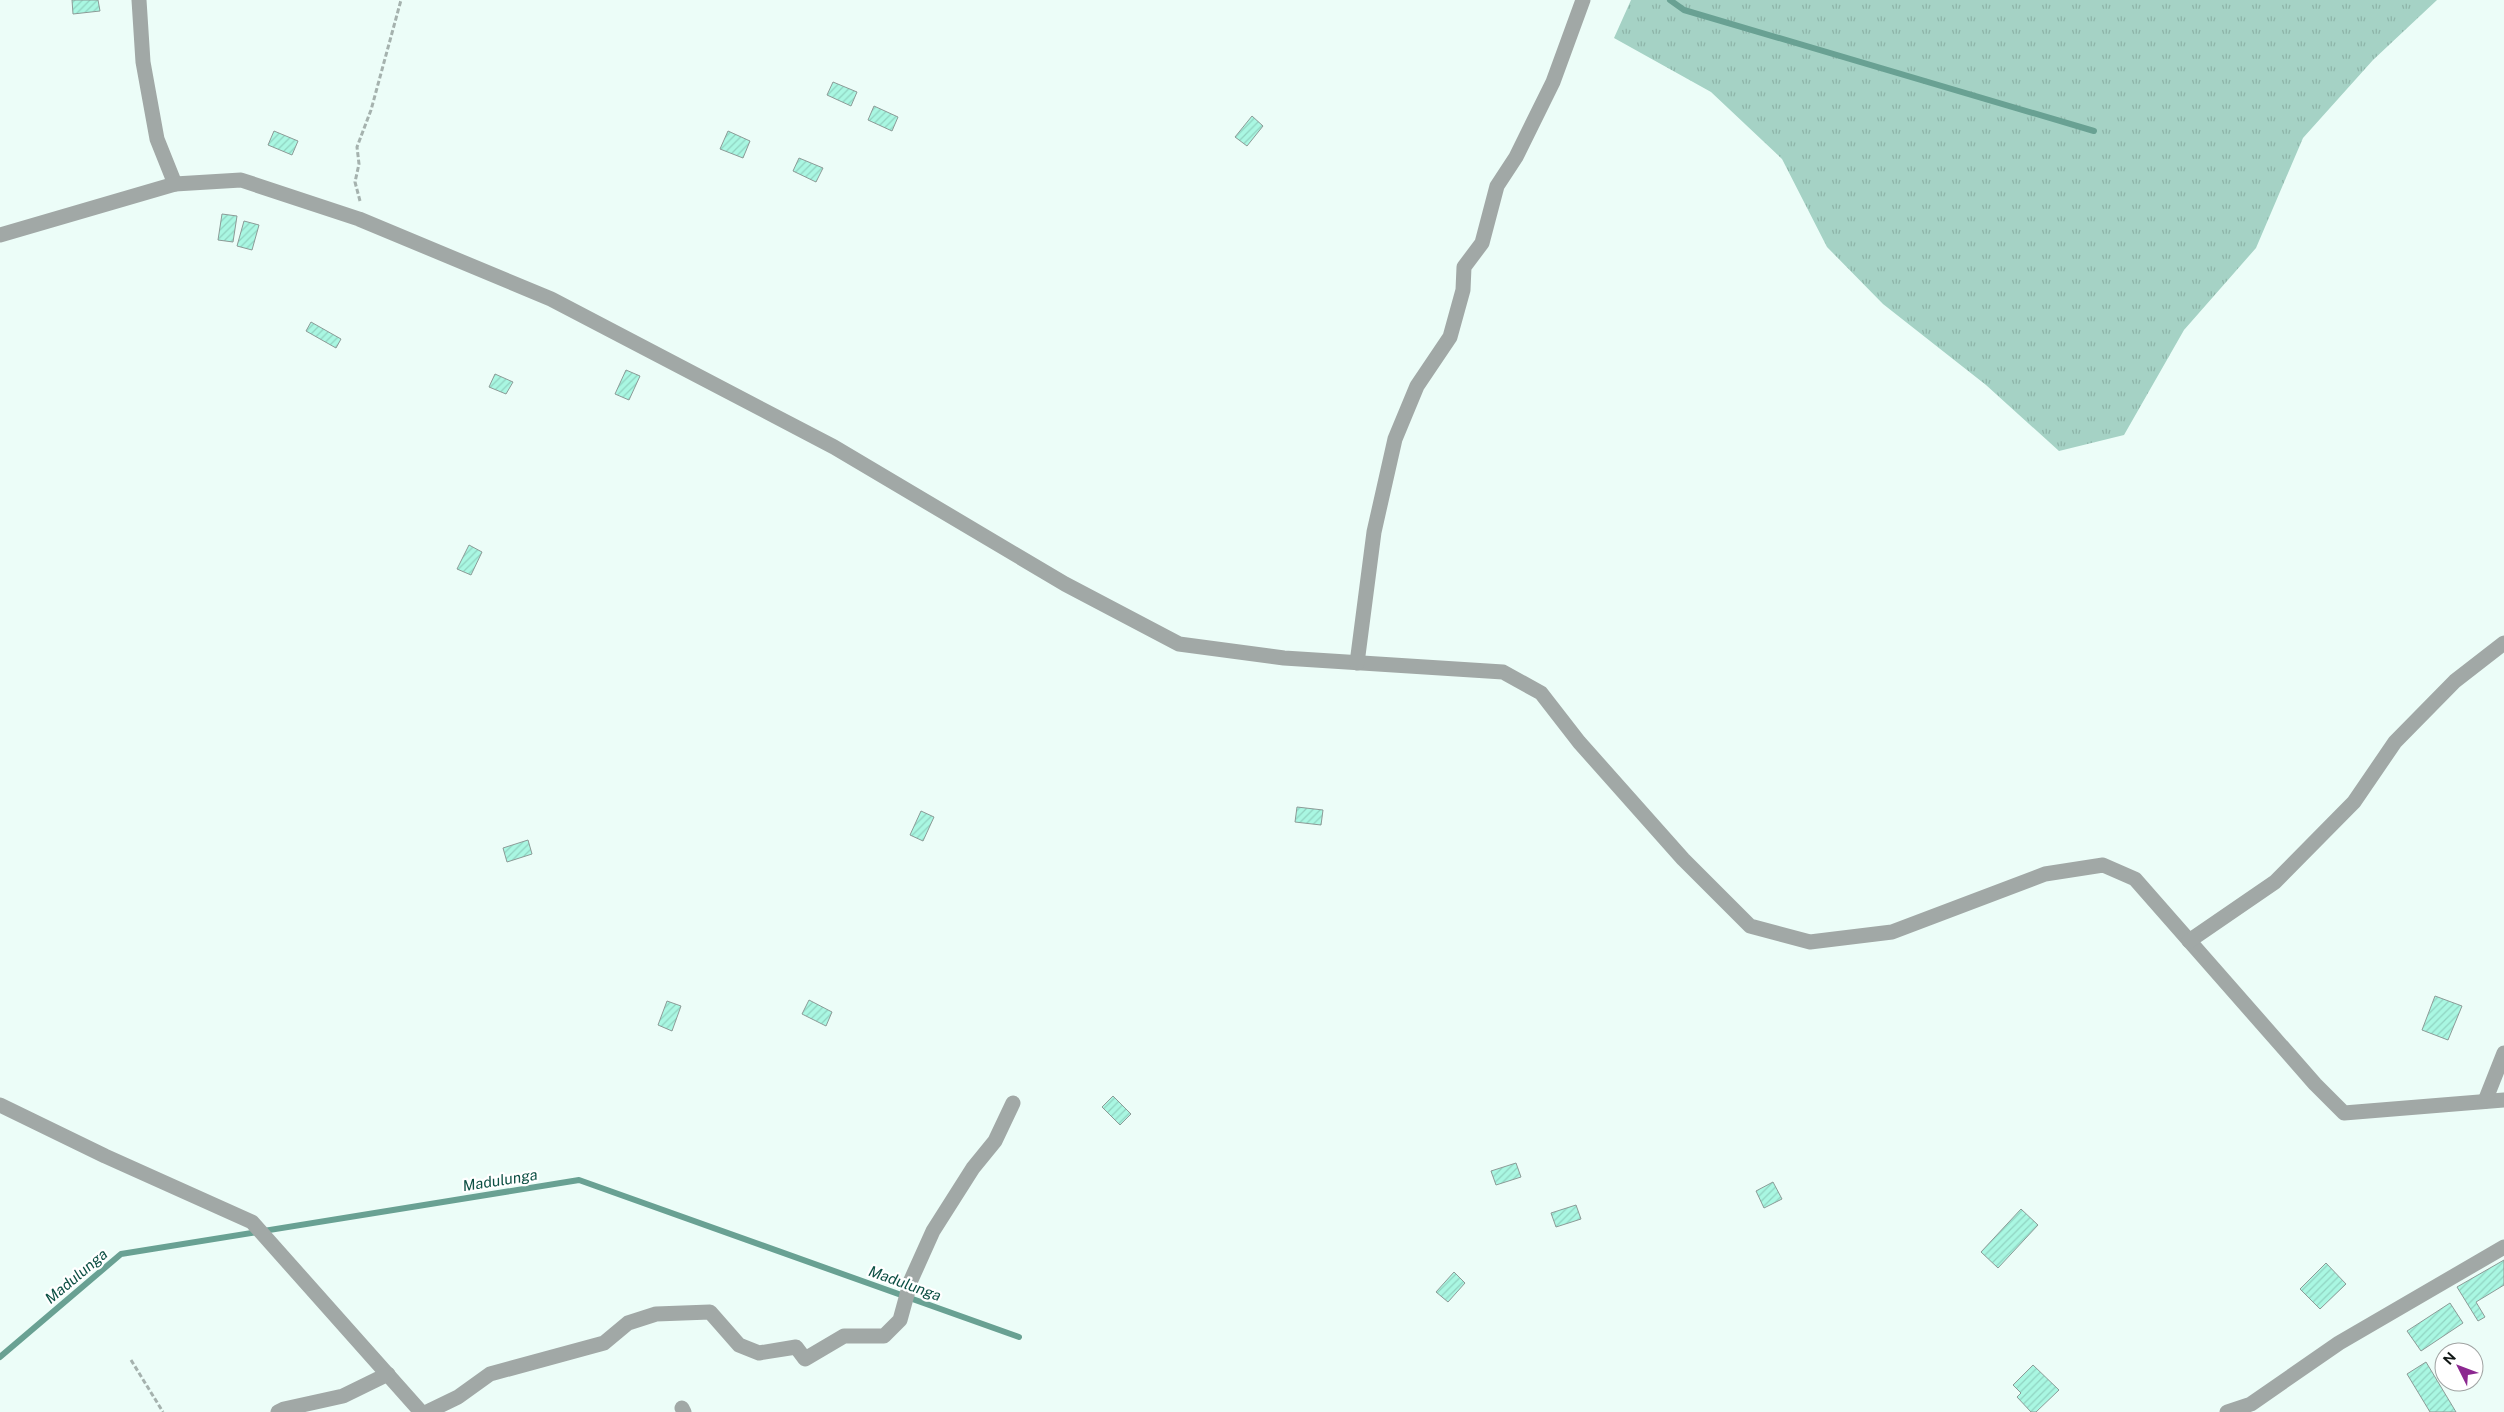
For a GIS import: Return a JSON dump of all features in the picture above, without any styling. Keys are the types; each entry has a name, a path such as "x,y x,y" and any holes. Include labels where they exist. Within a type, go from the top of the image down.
{"street":[{"path":"139,0 143,62 157,139 175,184"},
{"path":"1357,663 1374,532 1394,439 1417,386 1450,337 1463,290 1464,267 1482,243 1498,186 1516,157 1553,82 1583,0"},
{"path":"0,235 175,184 241,180 359,219 551,298 834,447 1065,584 1179,644 1284,658 1503,672 1541,694 1579,742 1683,859 1750,926 1810,942 1892,932 2045,874 2103,865 2135,879 2315,1084 2344,1113 2504,1100"},
{"path":"2189,941 2275,882 2354,802 2395,742 2455,681 2504,642"},
{"path":"2485,1101 2504,1053"},
{"path":"426,1412 458,1397 490,1374 604,1343 628,1323 656,1314 710,1312 739,1345 759,1353 796,1347 805,1359 844,1336 884,1336 900,1320 911,1280 934,1231 973,1168 995,1140 1013,1103"},
{"path":"0,1105 105,1156 252,1222 421,1412"},
{"path":"2227,1412 2251,1404 2339,1342 2504,1247"},
{"path":"278,1412 284,1408 343,1396 388,1374"}],"path":[{"path":"359,219 360,198 355,182 359,164 356,147 371,110 401,0"},
{"path":"130,1360 163,1412"}],"green space":[{"path":"1631,0 2437,0 2373,60 2303,138 2256,248 2184,330 2124,435 2059,451 1986,385 1883,304 1827,247 1782,159 1711,92 1614,38"}],"building":[{"path":"72,0 98,0 100,11 73,14"},
{"path":"833,82 857,92 851,106 827,95"},
{"path":"874,106 898,117 892,131 868,120"},
{"path":"1252,116 1263,126 1247,146 1235,137"},
{"path":"274,131 298,141 292,155 268,145"},
{"path":"728,131 750,141 743,158 720,149"},
{"path":"799,158 823,168 816,182 793,171"},
{"path":"222,214 237,216 233,242 218,240"},
{"path":"244,221 259,225 252,250 237,246"},
{"path":"311,322 341,339 336,348 306,331"},
{"path":"626,370 640,376 629,400 615,394"},
{"path":"495,374 513,382 506,394 489,387"},
{"path":"469,545 482,552 471,575 457,569"},
{"path":"1297,807 1323,810 1321,825 1295,822"},
{"path":"921,811 934,817 923,841 910,835"},
{"path":"528,840 532,854 507,862 503,848"},
{"path":"2435,996 2462,1006 2448,1040 2422,1030"},
{"path":"809,1000 832,1012 826,1026 802,1014"},
{"path":"667,1001 681,1006 672,1031 658,1025"},
{"path":"1113,1096 1131,1114 1120,1125 1102,1107"},
{"path":"1516,1163 1521,1177 1496,1185 1491,1171"},
{"path":"1773,1182 1782,1199 1764,1208 1756,1191"},
{"path":"1576,1205 1581,1219 1556,1227 1551,1213"},
{"path":"2021,1209 2038,1225 1998,1268 1981,1252"},
{"path":"2504,1260 2504,1285 2476,1302 2485,1317 2478,1321 2457,1287"},
{"path":"2326,1263 2346,1284 2320,1309 2300,1289"},
{"path":"1454,1272 1465,1283 1448,1302 1436,1292"},
{"path":"2450,1303 2463,1323 2421,1351 2407,1331"},
{"path":"2426,1362 2434,1375 2434,1392 2444,1392 2456,1412 2430,1412 2407,1374"},
{"path":"2033,1365 2059,1390 2036,1412 2031,1412 2017,1397 2021,1393 2013,1385"}],"waterway":[{"path":"1670,0 1684,10 2094,131"},
{"name":"Madulunga","path":"0,1357 121,1254 579,1180 1019,1337"}]}
